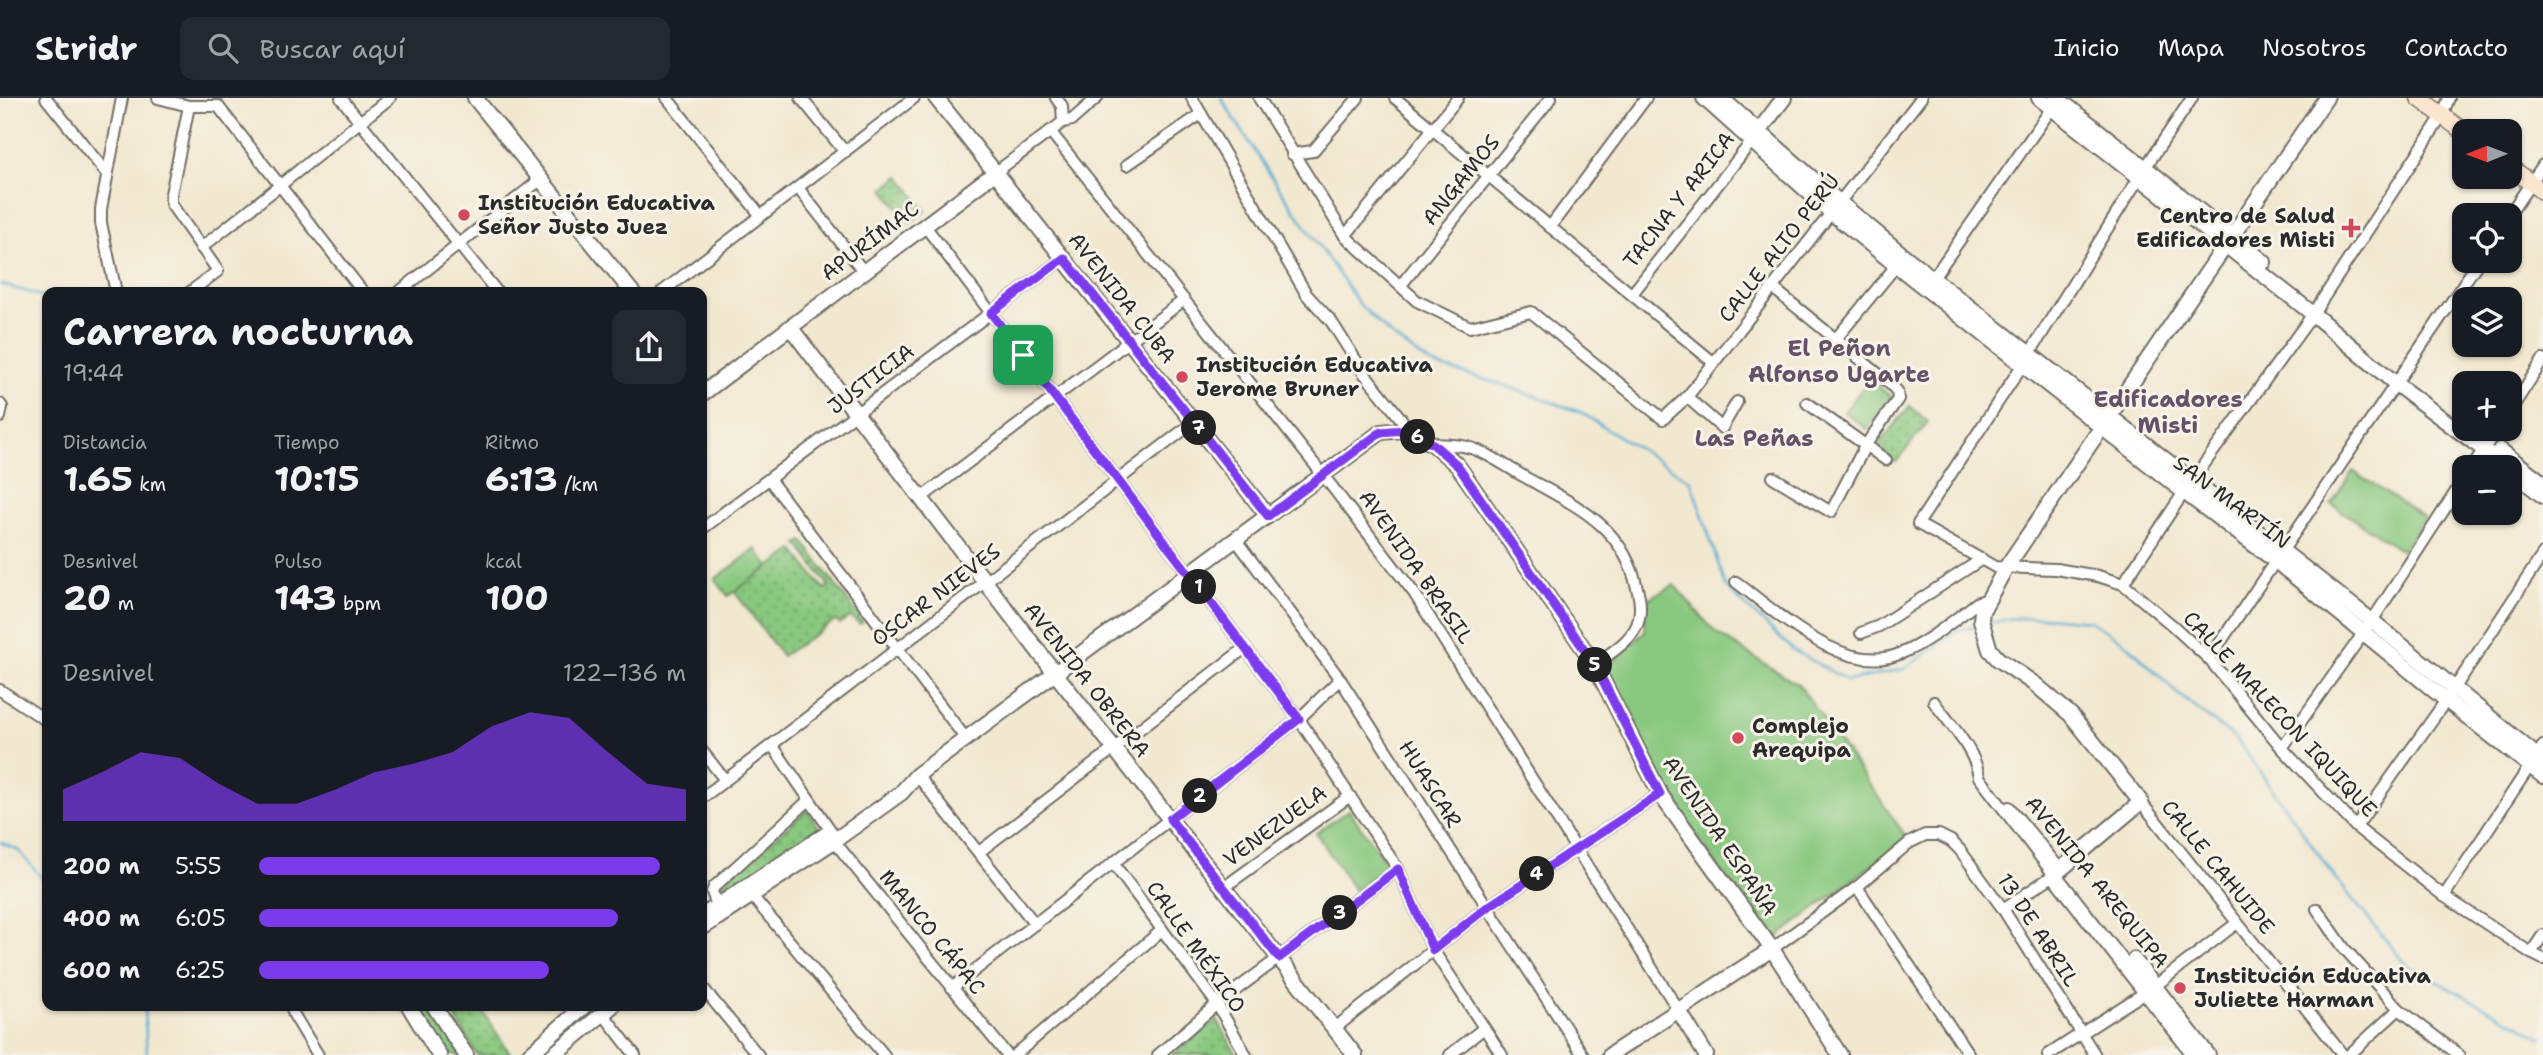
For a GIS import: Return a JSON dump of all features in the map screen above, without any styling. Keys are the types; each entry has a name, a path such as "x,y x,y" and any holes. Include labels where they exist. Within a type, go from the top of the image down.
{"main road":[{"path":"2419,98 2452,123"},
{"path":"2522,176 2537,188"}],"street":[{"path":"46,98 107,174"},
{"path":"115,287 101,223 101,209 122,98"},
{"path":"158,98 189,106 218,106 228,98"},
{"path":"341,98 493,287"},
{"path":"201,248 390,98"},
{"path":"475,98 628,287"},
{"path":"667,98 761,216"},
{"path":"801,98 845,152"},
{"path":"669,287 914,98"},
{"name":"AVENIDA CUBA","path":"936,98 1268,516"},
{"path":"1056,98 1062,106 1063,122"},
{"name":"APURÍMAC","path":"707,385 790,327 1050,131 1063,122 1072,120 1097,98"},
{"path":"707,913 901,793 912,780 966,739 1381,432 1403,430 1402,420 1364,373 1331,321 1307,295 1192,98"},
{"path":"1259,98 1345,236 1401,285"},
{"path":"1292,154 1313,151 1359,98"},
{"path":"1395,98 1713,362"},
{"path":"1345,236 1458,98"},
{"name":"ANGAMOS","path":"1401,285 1490,177 1550,98"},
{"path":"1550,227 1646,98"},
{"name":"SAN MARTÍN","path":"1704,98 1755,136 1836,208 1929,284 2280,557 2494,729 2538,757 2543,776"},
{"name":"SAN MARTÍN","path":"1721,98 1755,136"},
{"name":"TACNA Y ARICA","path":"1632,294 1784,98"},
{"name":"CALLE ALTO PERÚ","path":"1401,285 1417,301 1470,327 1531,312 1663,419 1687,397 1921,98"},
{"path":"2039,98 2057,101 2398,380 2543,483"},
{"path":"2005,569 1995,567 1918,524 2192,98"},
{"path":"2003,909 2057,872 2141,802 2071,715 2036,685 1997,659 1990,650 1982,628 1986,600 2326,98"},
{"path":"2123,584 2188,486 2315,310 2442,116 2449,98"},
{"path":"1929,284 2057,101"},
{"path":"189,106 171,204 218,271 197,287"},
{"path":"218,106 359,287"},
{"path":"1127,165 1201,114"},
{"name":"AVENIDA BRASIL","path":"1050,131 1414,593 1706,1055"},
{"path":"2522,203 2537,188 2543,165"},
{"path":"405,287 541,179"},
{"path":"798,188 864,272"},
{"path":"925,226 1299,719 1398,869 1433,950 1502,1055"},
{"name":"JUSTICIA","path":"707,525 1064,258"},
{"path":"1835,340 1900,260"},
{"path":"2209,659 2471,273"},
{"path":"1773,288 1897,391 1898,399 1866,446 1831,512 1773,477"},
{"path":"921,498 1184,300"},
{"name":"AVENIDA OBRERA","path":"790,327 1055,673 1355,1055"},
{"path":"2522,392 2543,360"},
{"path":"2398,380 2452,415"},
{"path":"1687,397 1722,428 1737,402"},
{"path":"1807,403 1886,460"},
{"path":"0,404 0,417"},
{"name":"OSCAR NIEVES","path":"707,794 1194,422"},
{"name":"AVENIDA ESPAÑA","path":"1403,430 1433,444 1458,466 1595,665 1660,794 1772,949 1840,1055"},
{"path":"2482,441 2496,455"},
{"path":"2480,455 2489,441"},
{"path":"1433,444 1471,448 1598,520 1613,536 1628,558 1640,602 1638,624 1630,636 1595,665"},
{"path":"1458,466 1471,448"},
{"path":"769,479 966,739"},
{"path":"2522,479 2543,496"},
{"path":"2282,748 2367,627 2452,497"},
{"name":"HUASCAR","path":"1236,540 1340,679 1583,1055"},
{"path":"2356,827 2450,694 2543,554"},
{"path":"1861,634 1879,626 1982,559"},
{"name":"CALLE MALECON IQUIQUE","path":"2005,569 2056,569 2098,576 2123,584 2209,659 2282,748 2356,827 2444,896 2531,954 2543,959"},
{"path":"1736,582 1823,646 1858,658 1878,660 1901,654 1978,602 1986,600"},
{"path":"979,852 1245,648"},
{"path":"952,988 1299,719 1340,679"},
{"path":"0,690 42,718"},
{"name":"AVENIDA AREQUIPA","path":"1934,702 1962,740 1978,771 1984,774 2057,872 2150,989 2208,1055"},
{"name":"MANCO CÁPAC","path":"772,745 832,836 1007,1055"},
{"path":"707,757 725,780"},
{"path":"2444,896 2538,757"},
{"path":"912,780 979,852 1035,924"},
{"path":"1335,1028 1486,908 1660,794"},
{"name":"VENEZUELA","path":"1223,888 1350,796"},
{"path":"717,906 713,887 809,800"},
{"name":"CALLE CAHUIDE","path":"2141,802 2343,1055"},
{"name":"13 DE ABRIL","path":"1857,887 1909,843 1925,835 1939,835 1951,841 2003,909 2095,1055"},
{"path":"707,925 752,896 832,836"},
{"name":"CALLE MÉXICO","path":"1113,863 1217,1004 1246,1055"},
{"path":"1158,1055 1217,1004 1398,869"},
{"path":"1610,1055 1772,949 1857,887 1969,1055"},
{"path":"752,896 884,1055"},
{"path":"2317,909 2344,948 2399,1009 2459,1055"},
{"path":"2048,1055 2150,989 2238,923"},
{"path":"1015,1055 1162,930"},
{"path":"2531,954 2543,935"},
{"name":"AVENIDA AREQUIPA","path":"2150,989 2195,1055"},
{"path":"707,993 758,1055"},
{"path":"2349,1055 2399,1009"},
{"path":"293,1011 318,1055"},
{"path":"412,1011 439,1055"},
{"path":"438,1011 466,1055"},
{"path":"530,1055 578,1011"},
{"path":"553,1055 608,1011 635,1055"},
{"path":"1450,1055 1484,1028"}],"green space":[{"path":"900,176 926,211 910,223 884,189"},
{"path":"1869,380 1892,397 1867,429 1844,412"},
{"path":"1910,406 1928,422 1896,462 1877,446"},
{"path":"2353,471 2424,518 2402,551 2331,504"},
{"path":"803,541 863,622 860,624 850,617 840,624 835,621 782,656 734,591 794,550 824,589 829,586 798,544"},
{"path":"756,549 769,567 728,596 715,579"},
{"name":"Complejo Arequipa","path":"1674,585 1716,633 1800,686 1907,838 1771,942 1664,789 1605,670 1645,631 1645,600"},
{"path":"807,810 819,828 718,897 715,889"},
{"path":"1349,810 1388,866 1354,890 1316,833"},
{"path":"420,1011 435,1011 462,1055 447,1055"},
{"path":"452,1011 482,1011 511,1055 477,1055"},
{"path":"1217,1020 1237,1055 1172,1055"}],"waterway":[{"path":"1221,98 1360,305 1393,337 1431,364 1580,412 1691,481 1726,587 1793,650 1848,681 1904,669 1959,630 1977,626"},
{"path":"0,284 42,298"},
{"path":"1987,624 2008,619 2045,617 2090,621 2126,643 2179,695 2238,741 2337,880 2406,965 2543,1038"},
{"path":"0,842 18,850 42,878"},
{"path":"144,1011 147,1055"}],"place":[{"name":"Institución Educativa Señor Justo Juez","path":"464,215"},
{"name":"Centro de Salud Edificadores Misti","path":"2351,228"},
{"name":"Institución Educativa Jerome Bruner","path":"1182,377"},
{"name":"Complejo Arequipa","path":"1738,738"},
{"name":"Institución Educativa Juliette Harman","path":"2180,988"}],"district":[{"name":"El Peñon Alfonso Ugarte","path":"1839,361"},
{"name":"Edificadores Misti","path":"2168,412"},
{"name":"Las Peñas","path":"1754,438"}],"route":[{"path":"1064,258 1268,516 1381,432 1403,430 1433,444 1458,466 1595,665 1660,794 1486,908 1433,950 1398,869 1279,958 1170,819 1299,719 1023,355 991,313 1064,258"}]}
